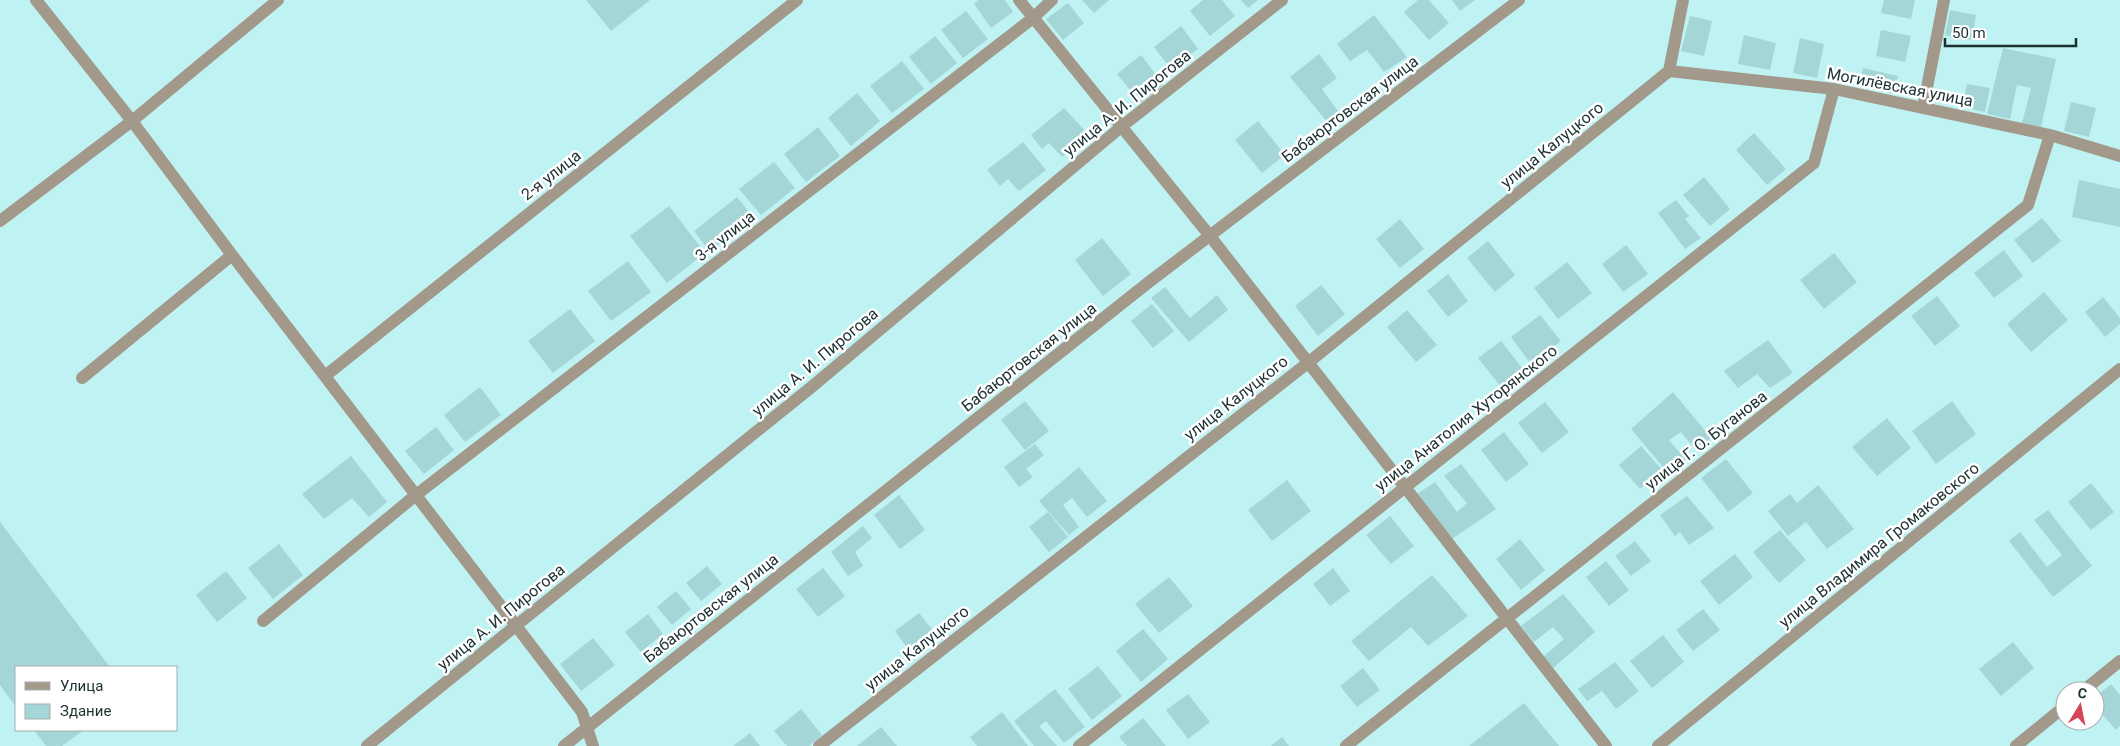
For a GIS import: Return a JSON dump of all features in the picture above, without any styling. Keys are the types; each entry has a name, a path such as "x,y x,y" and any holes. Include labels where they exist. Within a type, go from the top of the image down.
{"street":[{"path":"36,0 132,121 582,712 593,746"},
{"path":"0,221 132,121 278,0"},
{"name":"2-я улица","path":"325,376 797,0"},
{"path":"1019,0 1210,236 1606,746"},
{"name":"3-я улица","path":"264,621 416,495 1033,18 1052,0"},
{"name":"улица А. И. Пирогова","path":"367,746 814,385 1121,127 1282,0"},
{"name":"Бабаюртовская улица","path":"564,746 1210,236 1519,0"},
{"path":"1669,71 1683,0"},
{"path":"1923,108 1944,0"},
{"name":"Могилёвская улица","path":"1669,71 1834,89 2050,134 2120,156"},
{"name":"улица Калуцкого","path":"819,746 1309,362 1669,71"},
{"name":"улица Анатолия Хуторянского","path":"1079,746 1814,163 1834,89"},
{"name":"улица Г. О. Буганова","path":"1346,746 2028,205 2050,134"},
{"path":"82,378 232,254"},
{"name":"улица Владимира Громаковского","path":"1658,746 2120,369"},
{"path":"2095,681 2120,661"},
{"path":"2016,746 2055,714"}],"building":[{"path":"586,0 650,0 611,31"},
{"path":"979,0 1005,0 1013,12 991,28 974,4"},
{"path":"1082,0 1109,0 1094,13"},
{"path":"1203,0 1222,0 1235,16 1210,36 1190,11"},
{"path":"1241,0 1258,0 1248,8"},
{"path":"1418,0 1429,0 1449,23 1429,40 1404,12"},
{"path":"1452,0 1475,0 1460,11"},
{"path":"1884,0 1915,0 1911,19 1881,13"},
{"path":"1068,3 1084,23 1063,40 1046,19"},
{"path":"1950,10 1976,15 1972,40 1945,35"},
{"path":"966,11 988,39 963,58 941,30"},
{"path":"1374,15 1407,57 1384,72 1367,50 1350,61 1337,44"},
{"path":"1690,16 1712,21 1704,56 1681,51"},
{"path":"1181,26 1198,49 1171,69 1154,47"},
{"path":"1881,30 1911,36 1905,62 1876,56"},
{"path":"1744,35 1776,43 1770,70 1738,64"},
{"path":"935,36 957,63 931,84 909,57"},
{"path":"1800,38 1824,44 1817,78 1793,73"},
{"path":"2003,48 2056,59 2041,127 2022,123 2031,88 2017,85 2010,119 1987,114"},
{"path":"1319,54 1337,78 1322,89 1341,115 1329,124 1290,77"},
{"path":"1141,55 1164,85 1141,103 1117,74"},
{"path":"902,61 924,89 892,113 870,86"},
{"path":"1863,68 1898,76 1894,94 1859,86"},
{"path":"1967,84 1990,88 1985,112 1962,107"},
{"path":"857,93 880,121 851,146 828,118"},
{"path":"2071,102 2096,108 2089,137 2064,131"},
{"path":"1064,108 1089,135 1062,157 1049,143 1042,149 1031,135"},
{"path":"1258,121 1285,155 1262,173 1235,140"},
{"path":"818,127 840,156 806,182 784,154"},
{"path":"1754,133 1786,169 1767,185 1736,150"},
{"path":"1023,142 1046,170 1019,191 1008,179 1000,186 987,170"},
{"path":"774,162 795,188 761,215 739,189"},
{"path":"1704,177 1730,209 1710,226 1683,195"},
{"path":"2079,180 2120,189 2120,227 2072,217"},
{"path":"737,197 753,217 710,252 694,231"},
{"path":"1676,200 1689,216 1685,219 1701,238 1685,249 1658,213"},
{"path":"669,206 705,253 667,283 630,236"},
{"path":"2042,218 2061,241 2033,263 2014,240"},
{"path":"1400,219 1424,249 1400,268 1376,239"},
{"path":"1102,238 1131,274 1103,296 1075,260"},
{"path":"1488,241 1515,275 1495,292 1467,258"},
{"path":"1626,245 1648,274 1623,292 1602,264"},
{"path":"2004,250 2023,276 1994,298 1974,273"},
{"path":"1834,253 1857,282 1824,309 1800,280"},
{"path":"628,261 651,292 611,321 588,291"},
{"path":"1567,262 1592,293 1558,319 1534,288"},
{"path":"1448,274 1468,301 1448,317 1427,291"},
{"path":"1321,285 1345,314 1318,336 1295,306"},
{"path":"1165,287 1190,318 1217,295 1228,310 1189,342 1151,298"},
{"path":"2044,292 2068,320 2031,352 2007,324"},
{"path":"1937,296 1960,326 1935,346 1911,316"},
{"path":"2103,297 2120,318 2120,324 2105,337 2085,312"},
{"path":"1152,304 1174,331 1153,348 1131,321"},
{"path":"570,309 595,341 553,373 528,341"},
{"path":"1407,310 1437,345 1416,362 1387,327"},
{"path":"1540,315 1561,341 1531,364 1511,337"},
{"path":"1768,340 1793,373 1770,388 1757,374 1738,388 1724,371"},
{"path":"1501,341 1527,374 1505,392 1478,358"},
{"path":"480,387 501,415 465,442 444,415"},
{"path":"1673,392 1711,438 1696,450 1681,432 1669,440 1686,460 1669,474 1631,429"},
{"path":"1025,401 1049,431 1025,450 1001,420"},
{"path":"1952,401 1976,434 1936,464 1912,431"},
{"path":"1545,402 1569,432 1542,453 1518,423"},
{"path":"1887,418 1911,448 1877,476 1852,447"},
{"path":"436,427 454,450 424,474 405,451"},
{"path":"1504,432 1529,464 1506,482 1481,450"},
{"path":"1035,444 1044,455 1026,469 1033,477 1019,487 1004,467"},
{"path":"1641,446 1662,470 1640,489 1619,465"},
{"path":"351,456 387,502 369,517 352,498 324,519 302,494"},
{"path":"1726,459 1753,493 1728,512 1701,478"},
{"path":"1461,464 1496,509 1452,539 1417,494 1435,482 1457,512 1467,503 1444,476"},
{"path":"1079,467 1107,501 1087,517 1072,498 1063,505 1079,527 1069,535 1039,501"},
{"path":"1287,480 1311,511 1272,541 1248,510"},
{"path":"2091,483 2114,512 2091,530 2068,502"},
{"path":"1818,485 1854,529 1827,549 1806,522 1788,536 1768,511 1790,494 1797,503"},
{"path":"899,495 925,530 900,549 874,515"},
{"path":"1687,496 1714,528 1689,545 1680,532 1675,536 1660,515"},
{"path":"2048,510 2092,566 2053,597 2009,541 2020,532 2047,567 2062,555 2034,520"},
{"path":"1048,512 1068,537 1049,552 1029,527"},
{"path":"1390,516 1414,546 1391,564 1366,535"},
{"path":"0,522 109,666 15,666 15,706 0,685"},
{"path":"863,526 872,538 855,552 863,566 848,576 831,552"},
{"path":"1780,530 1806,560 1779,583 1753,552"},
{"path":"1520,539 1545,570 1521,590 1496,559"},
{"path":"1635,541 1651,561 1631,576 1615,556"},
{"path":"279,544 303,575 273,599 248,568"},
{"path":"1735,554 1753,577 1719,605 1700,581"},
{"path":"1606,561 1629,590 1609,606 1586,577"},
{"path":"707,566 722,584 701,601 686,583"},
{"path":"823,568 845,596 818,617 796,589"},
{"path":"1333,568 1350,591 1330,606 1313,584"},
{"path":"226,571 247,598 217,622 196,595"},
{"path":"1432,575 1468,616 1428,646 1411,627 1369,661 1351,641"},
{"path":"1169,577 1193,606 1159,633 1135,604"},
{"path":"676,591 691,609 672,625 657,607"},
{"path":"1563,594 1595,632 1553,668 1543,657 1564,639 1553,627 1534,642 1521,626"},
{"path":"1703,609 1720,630 1693,651 1676,630"},
{"path":"919,613 938,637 913,656 895,631"},
{"path":"648,614 663,634 641,652 625,632"},
{"path":"1143,629 1168,659 1141,682 1116,651"},
{"path":"1663,635 1684,662 1652,688 1630,661"},
{"path":"593,638 615,665 581,691 560,664"},
{"path":"2013,642 2034,668 2001,696 1979,669"},
{"path":"1615,662 1639,691 1616,709 1602,691 1587,701 1578,689"},
{"path":"1098,666 1122,696 1092,720 1068,689"},
{"path":"1363,668 1380,690 1357,707 1340,686"},
{"path":"2111,684 2120,695 2120,726 2116,730 2105,717 2105,689"},
{"path":"1055,689 1085,727 1064,743 1046,721 1039,726 1057,746 1034,746 1014,721"},
{"path":"1188,694 1210,722 1188,739 1166,710"},
{"path":"1524,703 1559,746 1469,746"},
{"path":"801,709 822,735 809,746 787,746 774,731"},
{"path":"1002,712 1028,746 977,746 970,737"},
{"path":"1143,718 1166,746 1127,746 1119,737"},
{"path":"881,727 897,746 857,746"},
{"path":"35,731 83,731 62,746 46,746"},
{"path":"750,733 760,746 733,746"},
{"path":"1282,737 1289,746 1271,746"}]}
